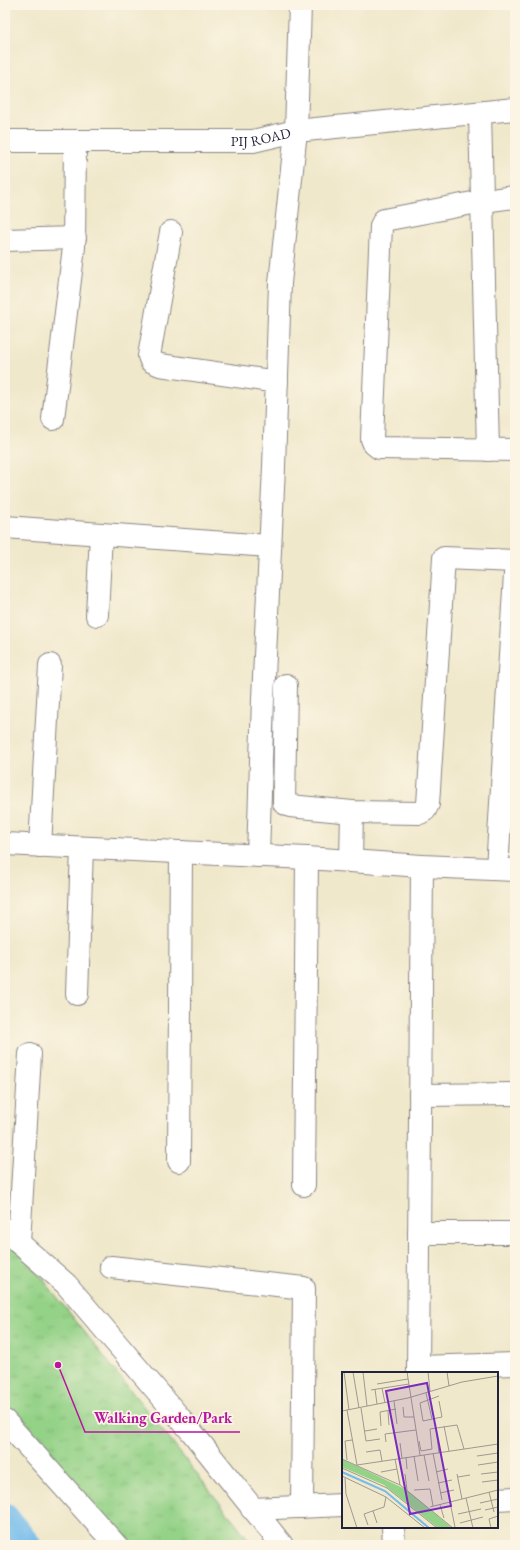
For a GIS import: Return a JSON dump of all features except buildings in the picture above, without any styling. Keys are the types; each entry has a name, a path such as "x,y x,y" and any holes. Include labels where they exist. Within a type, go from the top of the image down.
{"street":[{"path":"258,856 262,698 277,382 280,283 296,131 300,5"},
{"name":"PIJ ROAD","path":"5,141 253,141 296,131 515,109"},
{"path":"480,113 488,450"},
{"path":"53,418 75,238 75,141"},
{"path":"515,197 483,201 384,220 381,226 372,439 374,444 379,448 515,450"},
{"path":"171,232 149,356 151,361 160,365 277,382"},
{"path":"5,240 75,238"},
{"path":"5,527 269,546"},
{"path":"97,615 101,534"},
{"path":"286,685 284,803 290,806 352,812 420,813 425,810 428,804 444,558 515,560"},
{"path":"5,844 506,869 515,574"},
{"path":"40,846 50,665"},
{"path":"351,861 352,812"},
{"path":"77,994 82,848"},
{"path":"179,1161 180,852"},
{"path":"304,1186 307,858"},
{"path":"422,866 418,1370 515,1364"},
{"path":"30,1054 12,1236 66,1284 191,1431 282,1545"},
{"path":"420,1096 515,1094"},
{"path":"419,1233 515,1233"},
{"path":"111,1267 304,1288 302,1507"},
{"path":"5,1421 116,1545"},
{"path":"498,1499 515,1499"},
{"path":"252,1509 342,1505"},
{"path":"393,1528 394,1545"}],"green space":[{"path":"5,1241 23,1254 253,1545 122,1545 5,1411"}],"waterway":[{"path":"5,1517 28,1545"}],"place":[{"name":"Walking Garden/Park","path":"58,1365"}]}
